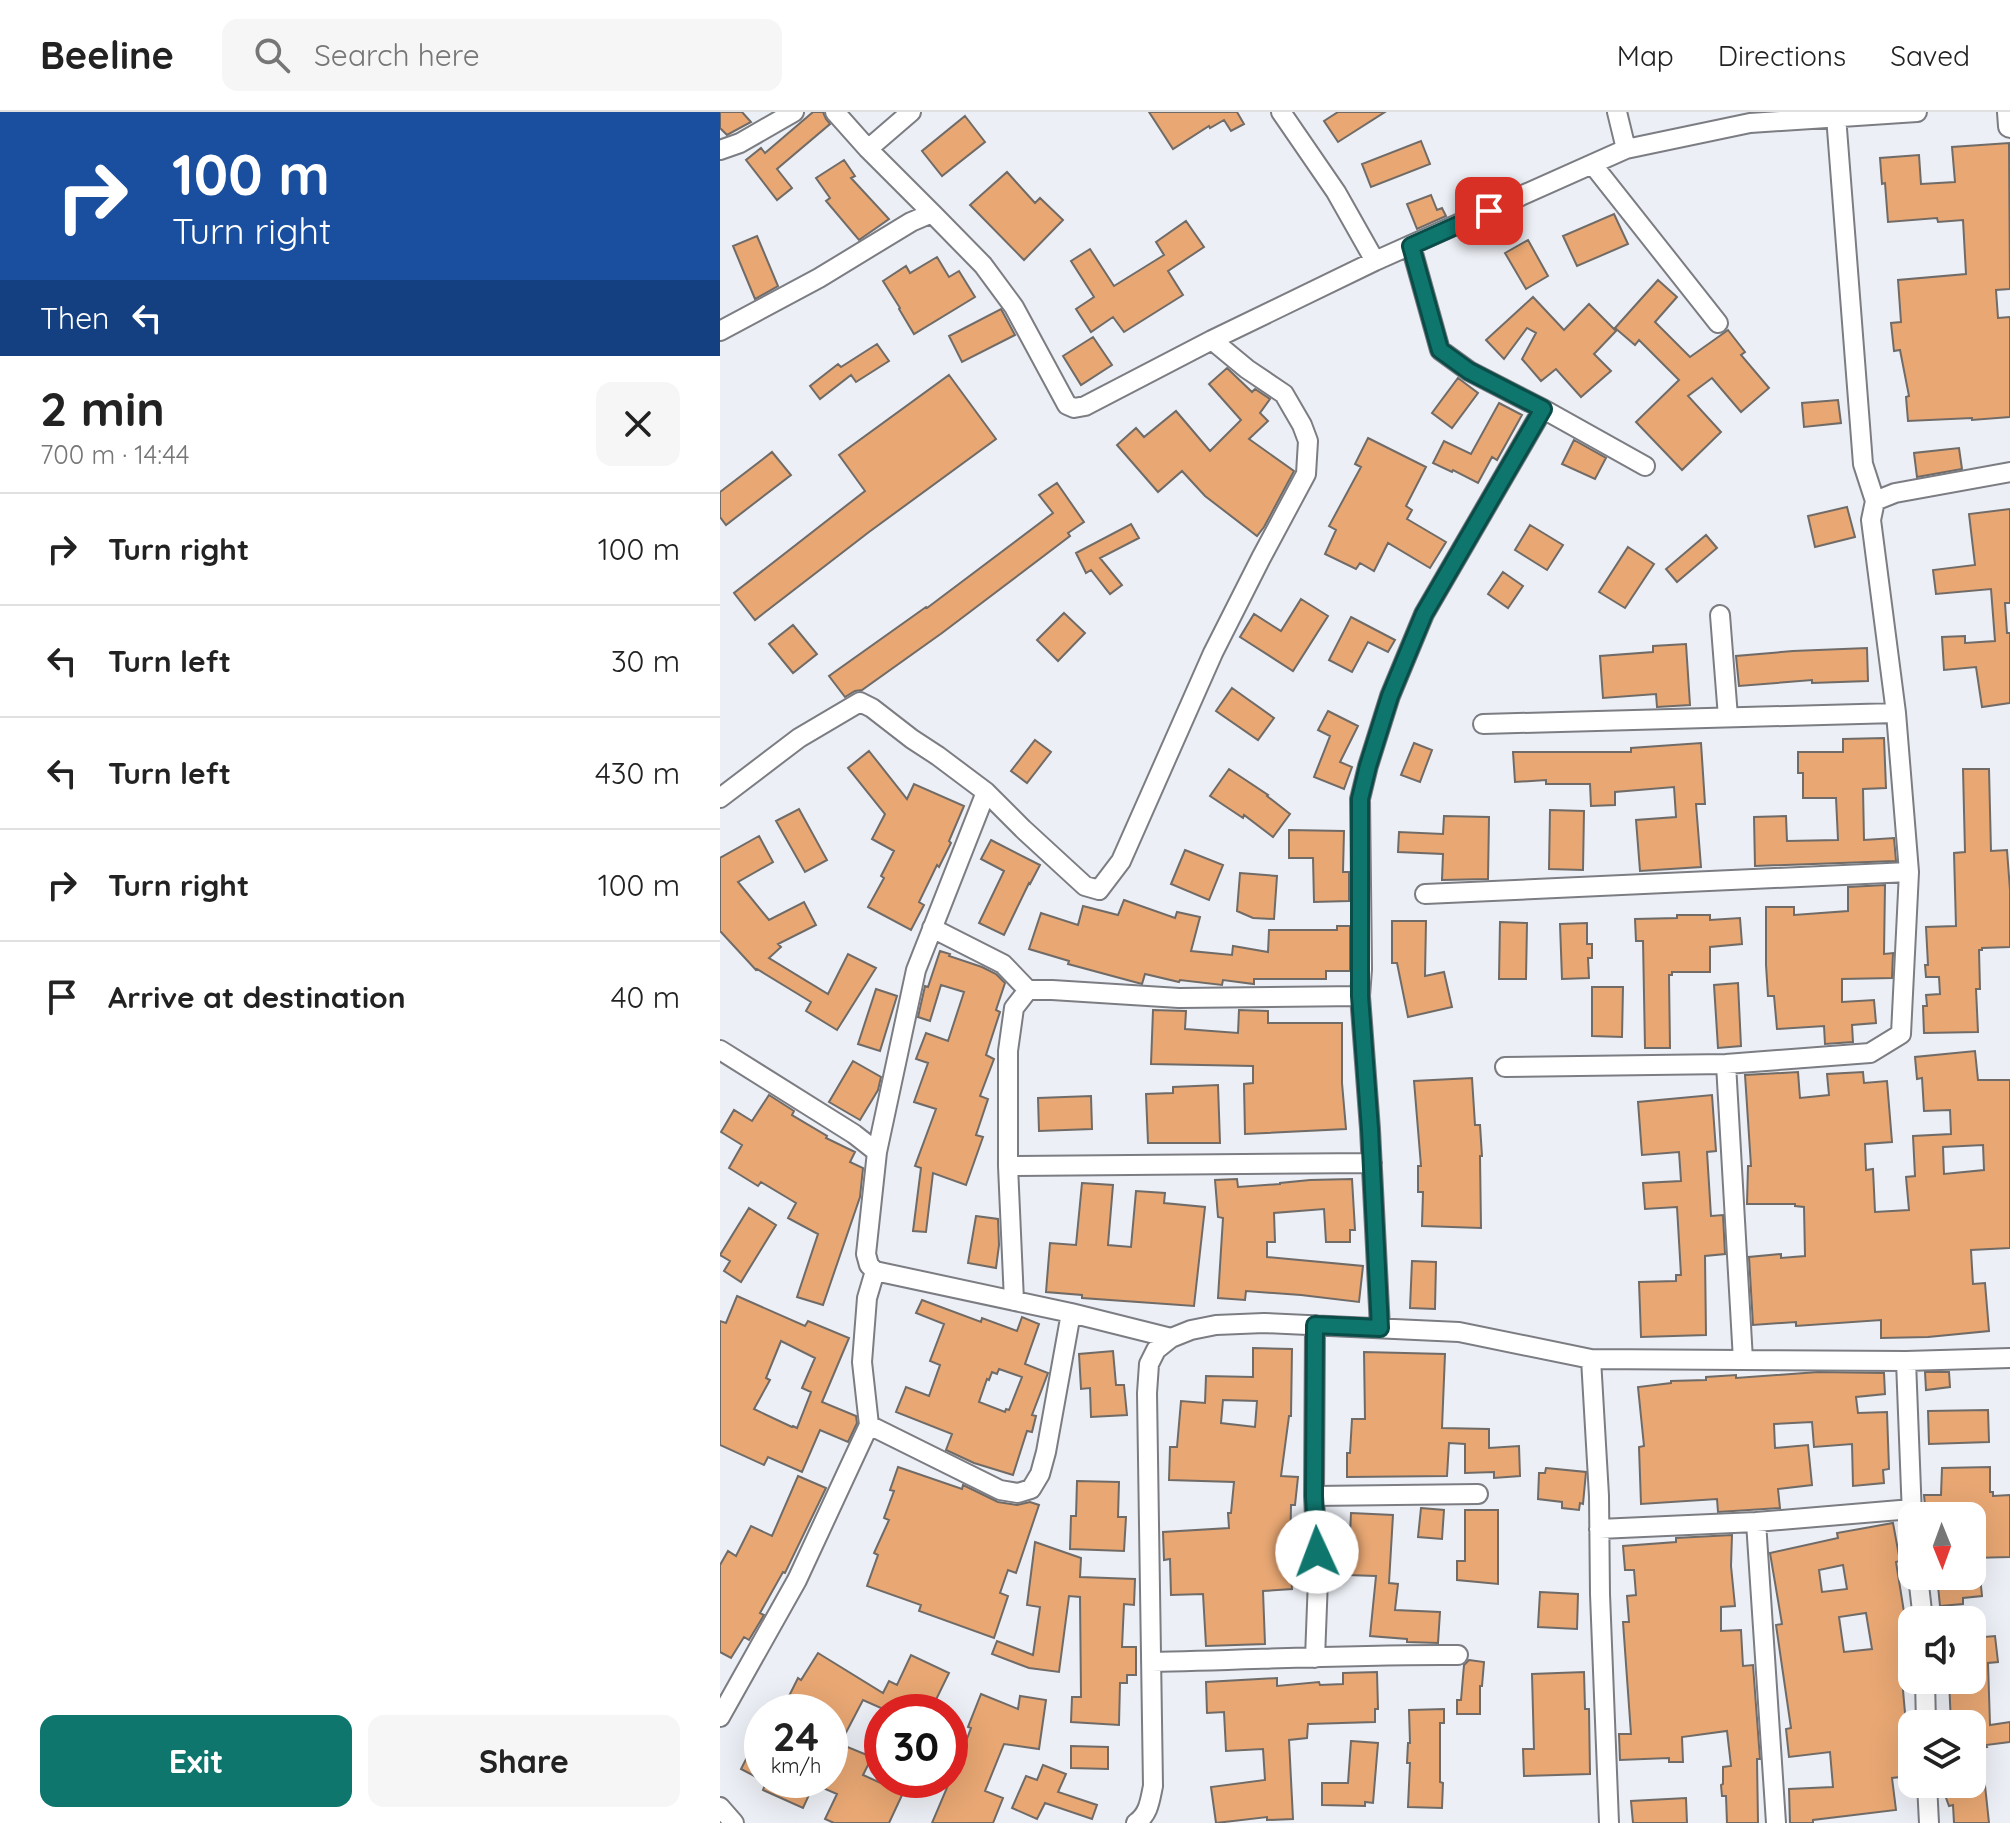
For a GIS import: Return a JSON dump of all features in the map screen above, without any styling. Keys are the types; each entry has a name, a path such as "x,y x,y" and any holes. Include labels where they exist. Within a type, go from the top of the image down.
{"street":[{"path":"720,150 740,143 794,112"},
{"path":"835,112 991,275 1014,307 1067,405 1074,408 1085,406 1375,261 1626,149 1750,123 1917,112"},
{"path":"868,149 911,112"},
{"path":"1281,112 1336,192 1375,261"},
{"path":"1617,112 1626,149"},
{"path":"2009,112 2010,126"},
{"path":"1505,1067 1726,1064 1870,1053 1901,1034 1909,872 1896,713 1871,520 1875,501 1863,464 1836,116"},
{"path":"1593,165 1718,323"},
{"path":"720,331 932,213"},
{"path":"1411,246 1440,350 1469,371 1645,466"},
{"path":"720,798 799,738 860,702 986,792 1085,886 1099,890 1121,861 1213,653 1306,474 1308,441 1284,394 1212,340"},
{"path":"1380,1328 1360,996 1360,799 1390,696 1424,614 1543,409"},
{"path":"1875,501 1895,493 2010,472"},
{"path":"1720,615 1728,717"},
{"path":"1483,724 1896,713"},
{"path":"986,792 916,970 877,1152 866,1254 869,1265 875,1271 1171,1338"},
{"path":"1425,894 1909,872"},
{"path":"932,928 1003,964 1028,990 1179,998 1360,996"},
{"path":"1014,1301 1008,1166 1008,1051 1014,1008 1028,990"},
{"path":"720,1050 854,1134 877,1152"},
{"path":"1726,1064 1743,1360"},
{"path":"1008,1166 1372,1163"},
{"path":"720,1717 797,1580 869,1425 862,1362 867,1298 875,1271"},
{"path":"869,1425 1000,1490 1018,1493 1031,1489 1040,1474 1046,1452 1071,1313"},
{"path":"1136,1823 1148,1809 1153,1786 1149,1364 1156,1350 1171,1338 1216,1325 1264,1323 1459,1332 1591,1359 1906,1361 2010,1358"},
{"path":"1315,1325 1314,1496 1318,1579 1315,1658"},
{"path":"1591,1359 1609,1823"},
{"path":"1906,1361 1912,1502"},
{"path":"1314,1496 1478,1494"},
{"path":"1599,1529 1898,1513"},
{"path":"1756,1522 1776,1823"},
{"path":"1151,1662 1375,1654 1458,1655"},
{"path":"1928,1798 1929,1823"},
{"path":"720,1807 734,1823"}],"building":[{"path":"720,112 742,112 751,122 727,135 720,128"},
{"path":"813,112 823,112 830,124 777,169 792,188 777,200 746,160 761,148 765,153"},
{"path":"1149,112 1237,112 1244,124 1231,131 1224,120 1173,149"},
{"path":"1338,112 1385,112 1338,142 1324,121"},
{"path":"965,116 985,142 942,176 922,151"},
{"path":"1421,141 1430,164 1371,187 1362,164"},
{"path":"2009,143 2010,289 1996,290 1998,318 2010,317 2010,417 1908,421 1906,397 1909,396 1900,350 1894,351 1891,323 1901,322 1898,280 1966,274 1963,220 1938,222 1937,218 1888,222 1880,158 1919,155 1921,184 1955,182 1952,147"},
{"path":"844,160 855,176 851,178 889,219 859,240 826,201 830,198 816,178"},
{"path":"1007,172 1035,203 1040,198 1063,220 1024,260 970,205"},
{"path":"1431,195 1437,210 1442,208 1446,216 1417,229 1407,204"},
{"path":"1614,214 1628,244 1577,266 1563,236"},
{"path":"1186,221 1204,247 1168,271 1183,295 1124,332 1113,317 1091,332 1076,309 1094,297 1071,261 1090,249 1114,286 1164,255 1156,242"},
{"path":"757,236 778,286 755,299 733,246"},
{"path":"1528,240 1548,276 1526,289 1505,253"},
{"path":"937,257 949,277 959,271 975,297 914,334 883,281 906,266 910,273"},
{"path":"1658,280 1677,297 1655,322 1690,357 1728,330 1745,352 1741,355 1769,388 1741,412 1712,378 1688,396 1721,432 1682,470 1636,422 1679,380 1639,340 1635,345 1615,328"},
{"path":"1533,297 1564,330 1589,304 1616,331 1594,354 1611,371 1581,397 1556,369 1541,381 1522,359 1536,333 1527,328 1504,359 1486,340"},
{"path":"1001,309 1015,335 962,362 949,336"},
{"path":"1093,337 1112,365 1081,385 1063,356"},
{"path":"877,344 889,361 856,382 851,375 820,399 810,386 838,364 841,367"},
{"path":"1227,368 1252,392 1255,389 1270,399 1260,413 1268,421 1249,439 1294,471 1257,536 1205,496 1182,471 1158,492 1117,445 1136,428 1144,437 1176,411 1210,451 1241,420 1209,384"},
{"path":"949,375 996,439 755,620 734,593 865,491 839,455"},
{"path":"1458,378 1478,393 1452,428 1432,413"},
{"path":"1838,400 1841,423 1804,427 1802,403"},
{"path":"1499,403 1522,415 1497,460 1492,457 1478,483 1433,463 1444,441 1471,454"},
{"path":"1368,438 1426,467 1406,506 1412,510 1407,519 1446,542 1430,568 1388,543 1374,571 1360,563 1356,569 1325,554 1336,530 1329,526 1361,467 1355,464"},
{"path":"1574,440 1606,458 1595,479 1562,464"},
{"path":"1959,448 1962,469 1917,477 1914,453"},
{"path":"772,452 791,475 726,525 720,517 720,492"},
{"path":"1057,483 1084,522 1068,533 1070,536 942,633 862,690 845,697 829,676 927,608 1053,513 1039,495"},
{"path":"1847,507 1855,537 1815,547 1808,516"},
{"path":"2010,509 2010,603 2005,603 2007,633 2010,633 2010,703 1982,707 1976,667 1944,670 1942,637 1965,636 1965,643 1995,641 1991,589 1936,594 1933,570 1975,565 1969,514"},
{"path":"1131,524 1139,538 1100,558 1122,585 1110,594 1091,570 1086,573 1076,553"},
{"path":"1530,525 1563,545 1547,570 1515,550"},
{"path":"1706,535 1717,548 1677,582 1666,569"},
{"path":"1628,547 1654,564 1625,608 1599,592"},
{"path":"1503,572 1523,586 1508,608 1488,594"},
{"path":"1301,599 1328,616 1293,671 1240,637 1254,614 1281,631"},
{"path":"1064,613 1085,633 1058,661 1037,640"},
{"path":"1351,617 1395,640 1388,652 1368,642 1352,672 1329,660"},
{"path":"793,625 817,654 793,673 769,644"},
{"path":"1686,644 1690,705 1657,707 1656,694 1603,698 1600,656 1653,652 1653,646"},
{"path":"1867,648 1868,681 1812,683 1812,680 1739,686 1736,656"},
{"path":"1232,688 1274,718 1258,740 1216,711"},
{"path":"1328,711 1358,726 1340,762 1352,767 1344,789 1314,777 1330,736 1318,730"},
{"path":"1884,738 1886,788 1863,789 1864,840 1894,838 1896,861 1755,866 1754,817 1786,816 1787,841 1838,840 1836,798 1803,798 1803,773 1798,773 1798,752 1843,752 1843,739"},
{"path":"1035,740 1051,752 1027,783 1011,771"},
{"path":"1414,743 1432,750 1420,782 1401,775"},
{"path":"1701,743 1705,804 1696,804 1701,867 1640,871 1636,820 1676,817 1674,787 1615,792 1615,805 1591,806 1590,784 1546,784 1546,780 1515,782 1513,752 1631,752 1631,748"},
{"path":"869,751 907,799 914,784 964,806 949,841 951,843 919,902 924,905 911,930 868,907 894,851 872,839 885,814 848,768"},
{"path":"1229,769 1290,814 1273,837 1244,815 1243,818 1210,796"},
{"path":"1963,769 1989,769 1991,851 2007,850 2010,947 1979,950 1980,989 1976,989 1978,1032 1924,1033 1923,1006 1927,1006 1926,995 1940,994 1939,977 1926,977 1926,927 1956,926 1954,853 1965,852"},
{"path":"799,809 827,860 805,872 776,821"},
{"path":"1550,810 1584,811 1583,870 1549,869"},
{"path":"1444,816 1489,817 1488,879 1442,880 1443,854 1398,852 1399,832 1443,834"},
{"path":"1289,830 1344,831 1343,872 1349,872 1349,901 1314,902 1313,858 1289,858"},
{"path":"759,836 773,862 738,882 769,920 804,902 816,925 778,944 781,947 769,958 828,994 848,954 876,968 837,1030 806,1011 811,1002 756,970 720,931 720,858"},
{"path":"991,840 1040,865 1004,935 979,923 1004,871 981,859"},
{"path":"1185,850 1223,865 1209,900 1171,884"},
{"path":"1240,873 1277,876 1274,919 1253,918 1237,911"},
{"path":"1885,885 1884,954 1893,953 1892,978 1842,979 1842,1002 1874,1000 1876,1023 1852,1025 1853,1042 1825,1044 1824,1026 1777,1029 1774,996 1768,996 1766,907 1794,907 1794,915 1848,911 1848,887"},
{"path":"1124,900 1175,918 1177,912 1200,917 1191,951 1232,955 1233,946 1268,952 1269,930 1337,930 1337,926 1350,926 1350,971 1326,971 1326,979 1254,979 1254,984 1223,980 1222,985 1179,982 1145,974 1142,984 1068,964 1069,961 1029,949 1041,913 1078,925 1083,906 1118,915"},
{"path":"1677,915 1710,915 1710,920 1740,918 1742,944 1710,947 1710,972 1672,972 1669,975 1670,1048 1645,1048 1643,941 1636,941 1635,919 1677,918"},
{"path":"1392,921 1426,921 1425,976 1444,972 1452,1007 1408,1017 1397,963 1392,963"},
{"path":"1500,922 1527,923 1526,979 1499,979"},
{"path":"1587,923 1587,944 1592,944 1592,958 1588,958 1589,978 1562,979 1560,924"},
{"path":"940,951 982,967 1005,983 996,1010 1000,1012 986,1055 994,1059 980,1096 988,1099 976,1135 983,1137 966,1185 933,1173 926,1232 913,1231 921,1168 915,1166 936,1109 914,1102 928,1063 916,1059 926,1033 948,1041 964,992 941,985 930,1021 918,1017 925,986 928,987"},
{"path":"1738,983 1741,1046 1718,1048 1714,985"},
{"path":"1592,987 1623,987 1622,1037 1592,1036"},
{"path":"876,989 897,996 880,1051 858,1044"},
{"path":"1153,1010 1186,1011 1185,1029 1238,1033 1239,1010 1268,1011 1268,1023 1342,1023 1346,1129 1245,1134 1244,1084 1253,1083 1253,1066 1151,1064"},
{"path":"1975,1051 1978,1080 2010,1080 2010,1248 1971,1250 1973,1284 1985,1283 1989,1331 1881,1338 1881,1320 1796,1326 1796,1322 1753,1325 1749,1257 1781,1254 1781,1258 1805,1256 1804,1207 1795,1204 1747,1204 1748,1166 1751,1166 1745,1075 1798,1072 1800,1098 1829,1095 1827,1074 1863,1072 1864,1083 1887,1081 1892,1142 1865,1144 1866,1170 1873,1169 1875,1212 1909,1210 1906,1177 1915,1176 1913,1136 1951,1134 1950,1110 1924,1111 1922,1078 1917,1079 1915,1057","holes":["1983,1145 1984,1170 1944,1174 1943,1147"]},
{"path":"853,1061 881,1077 878,1090 860,1120 829,1102"},
{"path":"1472,1078 1475,1125 1480,1125 1482,1156 1481,1228 1422,1226 1423,1192 1418,1192 1418,1166 1421,1166 1414,1081"},
{"path":"1218,1085 1220,1143 1148,1143 1146,1094 1173,1093 1173,1087"},
{"path":"769,1095 826,1138 855,1152 850,1162 863,1168 860,1197 823,1305 797,1297 818,1234 788,1218 796,1203 761,1182 758,1186 729,1168 742,1145 721,1132 734,1110 752,1121"},
{"path":"1712,1095 1716,1151 1707,1152 1711,1216 1723,1215 1725,1254 1705,1256 1706,1335 1641,1337 1639,1282 1676,1281 1676,1275 1681,1275 1677,1207 1645,1209 1643,1183 1681,1181 1679,1152 1642,1155 1638,1102"},
{"path":"1091,1096 1092,1129 1039,1131 1038,1098"},
{"path":"1237,1179 1238,1187 1352,1179 1355,1230 1350,1230 1350,1242 1326,1242 1324,1209 1274,1213 1275,1242 1267,1242 1267,1257 1363,1266 1359,1302 1246,1291 1245,1300 1218,1298 1223,1218 1218,1217 1215,1180"},
{"path":"1082,1183 1113,1185 1108,1245 1131,1247 1136,1191 1165,1193 1164,1203 1205,1207 1194,1306 1082,1298 1082,1295 1046,1292 1050,1243 1076,1245"},
{"path":"749,1208 776,1225 741,1282 724,1271 730,1261 720,1255"},
{"path":"976,1216 998,1219 996,1268 968,1263"},
{"path":"1412,1261 1436,1262 1435,1309 1410,1308"},
{"path":"737,1296 805,1326 808,1321 849,1338 822,1402 856,1416 857,1423 848,1442 820,1430 802,1472 768,1457 764,1465 720,1445 720,1321 726,1323","holes":["781,1341 815,1358 802,1388 811,1392 797,1428 754,1409 770,1380 766,1378"]},
{"path":"922,1300 981,1322 982,1318 1017,1331 1022,1317 1039,1324 1025,1364 1048,1373 1032,1415 1036,1416 1032,1432 1027,1431 1013,1475 946,1450 952,1434 896,1412 906,1387 929,1396 940,1365 930,1361 944,1324 916,1313","holes":["999,1369 1022,1377 1009,1410 1005,1412 979,1402 992,1372 997,1374"]},
{"path":"1253,1348 1292,1349 1291,1416 1281,1476 1298,1477 1295,1505 1291,1505 1290,1561 1303,1560 1304,1573 1291,1574 1292,1589 1263,1591 1265,1644 1206,1646 1203,1594 1171,1595 1170,1559 1164,1560 1163,1532 1229,1528 1228,1513 1231,1513 1234,1482 1169,1480 1170,1447 1177,1447 1181,1401 1205,1403 1206,1376 1253,1377","holes":["1223,1400 1257,1401 1255,1427 1221,1423"]},
{"path":"1113,1351 1116,1385 1124,1385 1127,1415 1091,1417 1090,1388 1081,1389 1079,1354"},
{"path":"1364,1352 1445,1354 1442,1428 1489,1429 1489,1448 1519,1446 1520,1476 1494,1478 1494,1472 1465,1473 1465,1444 1449,1443 1447,1476 1347,1477 1352,1419 1365,1419"},
{"path":"1818,1372 1884,1373 1885,1394 1856,1397 1858,1413 1887,1412 1889,1469 1883,1470 1884,1483 1853,1486 1852,1444 1814,1447 1812,1422 1774,1424 1775,1448 1808,1445 1812,1485 1778,1489 1780,1508 1718,1512 1717,1499 1641,1504 1639,1447 1644,1446 1638,1387 1671,1381 1706,1380 1706,1377"},
{"path":"1925,1372 1949,1372 1950,1387 1926,1390"},
{"path":"1988,1410 1989,1442 1929,1444 1928,1411"},
{"path":"898,1467 962,1489 963,1485 998,1502 1039,1505 1016,1573 1008,1570 1000,1593 1008,1596 994,1638 919,1611 921,1605 867,1586 878,1555 874,1553 889,1520 884,1518 894,1491 890,1490"},
{"path":"1990,1467 1990,1492 1993,1496 2010,1495 2010,1557 1986,1558 1986,1502 1925,1502 1924,1495 1941,1495 1942,1468"},
{"path":"1546,1468 1586,1472 1583,1504 1580,1503 1579,1510 1562,1508 1562,1502 1538,1499 1539,1473 1545,1473"},
{"path":"798,1476 826,1488 785,1573 760,1613 764,1615 749,1640 744,1637 731,1658 720,1652 720,1565 728,1551 736,1556 751,1526 772,1536"},
{"path":"1077,1481 1119,1482 1118,1517 1126,1517 1124,1551 1070,1549 1071,1516 1076,1516"},
{"path":"1421,1508 1444,1510 1442,1539 1418,1537"},
{"path":"1465,1510 1498,1510 1498,1584 1457,1580 1457,1561 1465,1561"},
{"path":"1351,1513 1393,1515 1389,1583 1398,1584 1395,1610 1440,1612 1438,1643 1370,1636 1376,1576 1348,1575"},
{"path":"1893,1523 1898,1550 1898,1590 1903,1606 1898,1606 1898,1694 1903,1694 1905,1710 1898,1710 1898,1777 1892,1778 1896,1810 1813,1820 1813,1823 1790,1823 1789,1789 1833,1787 1830,1752 1789,1757 1786,1729 1791,1728 1776,1625 1782,1624 1770,1553 1838,1538 1837,1533","holes":["1843,1565 1847,1589 1822,1592 1819,1570","1866,1613 1872,1649 1844,1652 1839,1617"]},
{"path":"1732,1535 1735,1606 1721,1607 1721,1631 1741,1630 1743,1666 1753,1665 1760,1759 1757,1759 1758,1823 1727,1823 1726,1796 1722,1796 1721,1785 1723,1767 1731,1766 1727,1731 1682,1737 1683,1762 1669,1762 1669,1758 1620,1760 1619,1734 1631,1734 1623,1622 1629,1622 1627,1596 1636,1595 1634,1570 1625,1570 1623,1546 1676,1542 1676,1538"},
{"path":"1035,1542 1081,1558 1080,1577 1135,1579 1134,1605 1124,1604 1122,1647 1136,1647 1136,1675 1127,1675 1127,1683 1120,1683 1119,1725 1071,1722 1072,1697 1081,1697 1080,1597 1069,1596 1059,1672 1029,1668 992,1654 997,1641 1033,1655 1040,1607 1027,1605"},
{"path":"1938,1590 1981,1590 1982,1596 1963,1598 1963,1604 1940,1606"},
{"path":"1540,1592 1578,1594 1577,1629 1538,1627"},
{"path":"1995,1636 1998,1662 1988,1663 1990,1725 2010,1722 2010,1742 1986,1745 1986,1710 1950,1710 1950,1694 1986,1694 1986,1637"},
{"path":"818,1653 883,1693 889,1681 897,1685 911,1655 949,1673 939,1694 864,1694 864,1700 848,1729 848,1694 790,1694 798,1678 801,1680"},
{"path":"1469,1660 1484,1662 1480,1714 1457,1714 1464,1665"},
{"path":"1377,1672 1378,1709 1375,1709 1375,1722 1308,1724 1307,1738 1289,1740 1293,1819 1267,1820 1267,1817 1216,1823 1211,1787 1265,1780 1263,1749 1226,1751 1224,1712 1207,1713 1206,1682 1277,1678 1277,1686 1319,1682 1320,1685 1343,1684 1343,1673"},
{"path":"1584,1672 1585,1709 1589,1709 1590,1774 1524,1776 1523,1749 1534,1749 1532,1674"},
{"path":"981,1694 1018,1709 1020,1696 1046,1700 1039,1749 1004,1744 985,1791 1003,1798 993,1823 932,1823 943,1798 968,1798 968,1736 971,1728 968,1727"},
{"path":"1444,1709 1444,1723 1440,1723 1442,1808 1408,1807 1409,1710"},
{"path":"1351,1741 1378,1743 1373,1803 1365,1802 1365,1806 1322,1805 1322,1783 1348,1783"},
{"path":"1071,1746 1108,1747 1108,1769 1071,1768"},
{"path":"848,1747 864,1754 864,1798 901,1798 889,1823 834,1823 825,1819 835,1798 848,1798"},
{"path":"1043,1765 1066,1774 1058,1792 1097,1805 1092,1819 1045,1803 1037,1819 1012,1808 1026,1776 1037,1780"},
{"path":"1986,1795 1989,1823 1954,1823 1953,1805 1949,1806 1946,1798 1986,1798"},
{"path":"781,1798 808,1798 803,1808"},
{"path":"1686,1798 1687,1823 1633,1823 1631,1801"}],"route":[{"path":"1317,1552 1314,1496 1315,1325 1380,1328 1360,996 1360,799 1390,696 1424,614 1543,409 1469,371 1440,350 1411,246 1489,211"}]}
